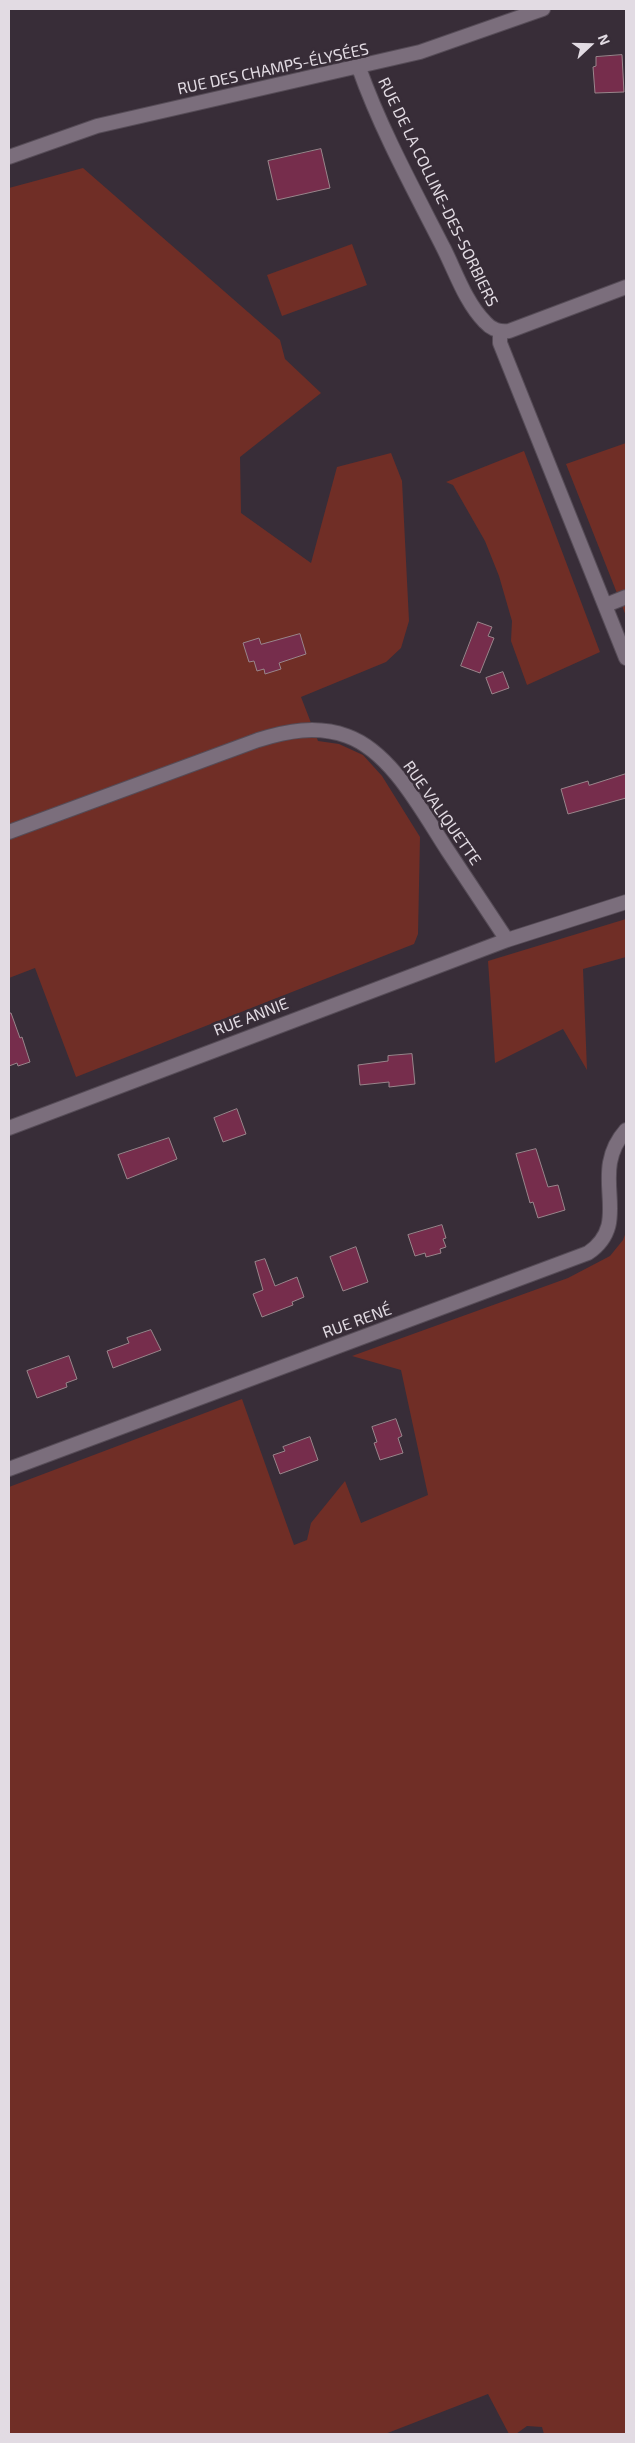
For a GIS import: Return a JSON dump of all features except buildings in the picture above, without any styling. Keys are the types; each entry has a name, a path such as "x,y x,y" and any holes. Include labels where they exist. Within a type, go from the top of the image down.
{"street":[{"name":"RUE DES CHAMPS-ÉLYSÉES","path":"9,157 97,126 359,68 420,52 544,9"},
{"name":"RUE DE LA COLLINE-DES-SORBIERS","path":"359,68 377,114 472,304 486,324 500,332"},
{"path":"626,288 519,328 500,332 500,343 626,658"},
{"path":"606,605 626,597"},
{"name":"RUE VALIQUETTE","path":"9,832 258,740 295,730 337,732 360,742 393,771 411,795 507,940"},
{"path":"507,940 626,902"},
{"name":"RUE ANNIE","path":"9,1128 507,940"},
{"name":"RUE RENÉ","path":"9,1469 588,1253 604,1240 612,1223 610,1164 616,1144 626,1130"}],"shaded area":[{"path":"83,168 280,340 285,359 321,393 240,457 241,513 311,563 337,467 391,453 402,481 409,621 401,648 386,662 301,697 318,741 339,744 363,755 382,776 420,837 418,934 414,944 76,1077 35,968 9,978 9,188"},
{"path":"352,244 367,285 282,316 267,275"},
{"path":"626,443 626,616 566,464"},
{"path":"524,451 600,652 527,685 511,641 512,621 499,576 485,541 453,485 446,482"},
{"path":"626,919 626,957 583,969 587,1070 563,1029 495,1063 488,961"},
{"path":"626,1232 626,2434 544,2434 542,2427 527,2426 516,2434 509,2434 488,2394 385,2434 9,2434 9,1487 242,1399 294,1545 307,1540 311,1523 345,1481 361,1523 428,1495 401,1370 352,1356 568,1278 610,1256 623,1240"}]}
